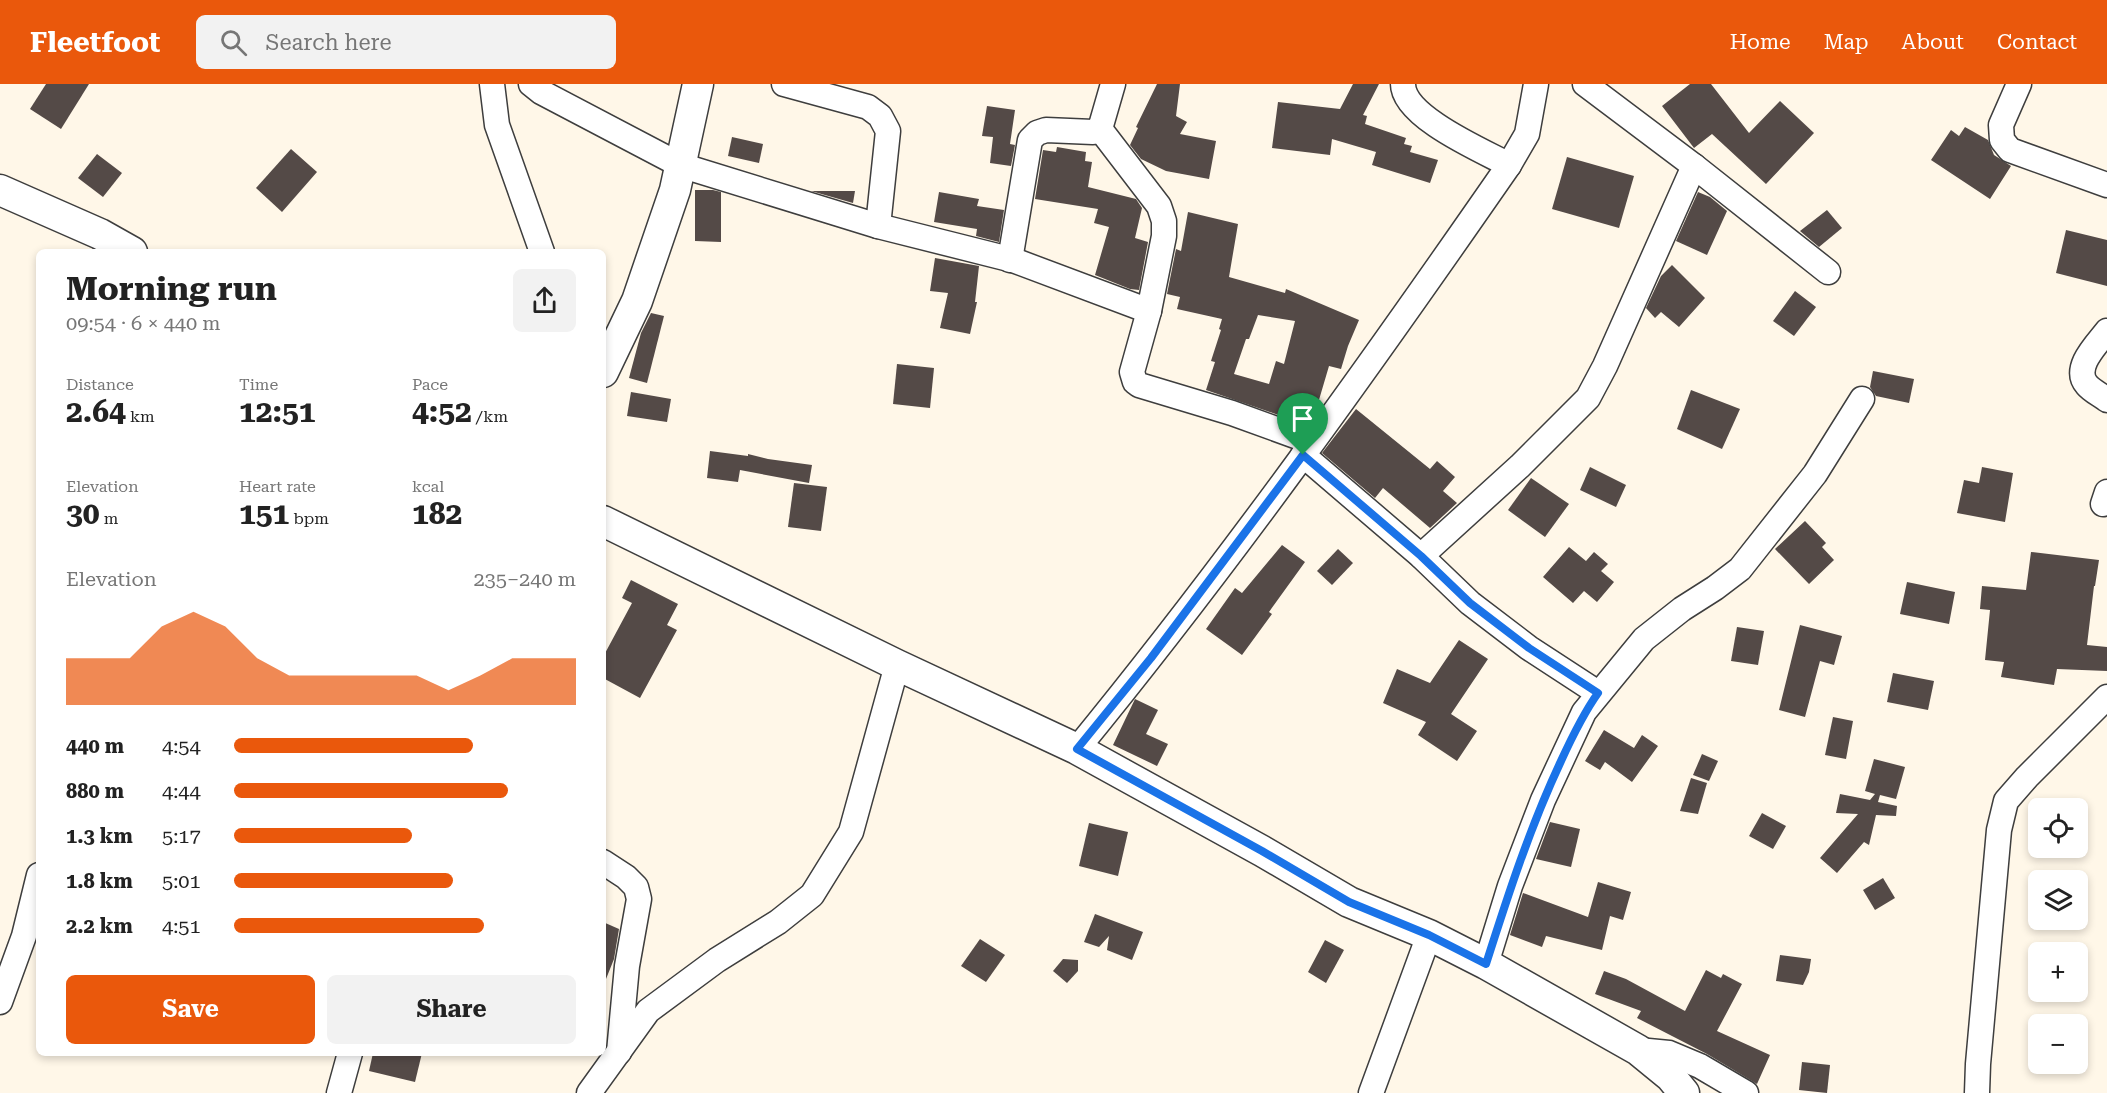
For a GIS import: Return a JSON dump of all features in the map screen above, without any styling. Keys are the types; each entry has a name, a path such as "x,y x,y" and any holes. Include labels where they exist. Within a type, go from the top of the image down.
{"street":[{"path":"492,84 497,125 541,249"},
{"path":"531,84 541,92 680,165 878,226 1010,260 1149,311"},
{"path":"606,366 637,301 675,190 698,84"},
{"path":"784,84 868,107 880,116 888,131 878,226"},
{"path":"1100,129 1113,84"},
{"path":"1403,84 1411,106 1428,121 1509,165"},
{"path":"1077,749 1151,658 1307,449 1407,312 1509,165 1527,134 1536,84"},
{"path":"1585,84 1694,166 1828,272"},
{"path":"2019,84 2001,125 2002,140 2010,150 2107,185"},
{"path":"1010,260 1030,140 1037,133 1046,130 1093,132 1100,129"},
{"path":"1100,129 1159,206 1164,221 1164,236 1149,311 1132,372 1135,382 1139,386 1232,413 1307,449 1479,609 1529,648 1598,693"},
{"path":"1421,556 1520,466 1588,398 1605,366 1694,166"},
{"path":"0,190 98,243 121,249"},
{"path":"2107,330 2083,366 2082,376 2087,385 2107,400"},
{"path":"1486,964 1510,886 1542,800 1584,712 1644,639 1682,609 1740,569 1815,474 1862,399"},
{"path":"606,522 897,665 1077,749 1349,902 1429,935 1486,964 1638,1050 1671,1077 1684,1093"},
{"path":"590,1093 648,1011 717,960 777,922 812,895 851,832 897,665"},
{"path":"1977,1093 1999,830 2006,801 2027,777 2107,698"},
{"path":"606,864 636,887 639,899 627,966 619,1052"},
{"path":"0,1002 24,936 36,887"},
{"path":"1371,1093 1429,935"},
{"path":"1638,1050 1669,1053 1700,1066 1746,1093"},
{"path":"339,1093 349,1056"}],"building":[{"path":"46,84 89,84 61,129 30,109"},
{"path":"1157,84 1180,84 1176,116 1187,122 1180,134 1216,141 1209,179 1166,171 1141,159 1130,145"},
{"path":"1353,84 1379,84 1363,115 1367,116 1365,124 1406,138 1404,144 1412,146 1410,152 1438,160 1430,183 1372,165 1376,152 1332,139 1330,155 1272,148 1278,102 1340,109"},
{"path":"1690,84 1711,84 1749,133 1780,101 1814,133 1766,184 1712,134 1694,148 1662,106"},
{"path":"987,106 1015,110 1010,144 1015,145 1011,166 990,163 993,137 982,136"},
{"path":"1965,127 1988,140 1994,155 2011,166 1990,199 1931,160 1951,130 1959,136"},
{"path":"732,137 763,144 759,163 728,156"},
{"path":"1057,147 1086,152 1085,161 1092,162 1088,187 1136,199 1142,208 1135,238 1148,242 1139,290 1130,289 1095,275 1109,227 1094,223 1098,209 1035,199 1043,150 1056,152"},
{"path":"291,149 317,172 282,212 256,188"},
{"path":"97,154 122,173 103,197 78,178"},
{"path":"1567,157 1634,176 1619,228 1552,209"},
{"path":"695,190 721,192 721,242 695,241"},
{"path":"811,191 855,191 853,203"},
{"path":"939,192 979,199 977,206 1004,210 999,242 976,236 977,229 934,222"},
{"path":"1698,192 1710,197 1727,211 1707,255 1676,241"},
{"path":"1827,210 1842,228 1819,247 1800,231"},
{"path":"1188,212 1238,224 1229,277 1285,293 1286,289 1359,320 1341,369 1329,366 1316,410 1295,404 1290,419 1206,390 1215,362 1211,361 1221,330 1219,329 1222,319 1177,309 1180,297 1167,294 1176,249 1181,251","holes":["1258,315 1295,321 1284,364 1276,361 1269,384 1234,374 1246,339 1249,339"]},
{"path":"2066,230 2107,240 2107,286 2056,273"},
{"path":"935,258 979,266 975,302 977,302 970,334 940,328 948,293 930,291"},
{"path":"1672,265 1705,298 1679,327 1661,312 1655,318 1646,308 1661,276"},
{"path":"1795,291 1816,307 1794,336 1773,321"},
{"path":"651,313 664,316 647,383 629,378 641,333"},
{"path":"897,364 934,368 930,408 893,404"},
{"path":"1873,371 1914,379 1909,403 1876,396 1870,387"},
{"path":"1691,390 1740,409 1722,449 1677,429"},
{"path":"631,392 671,399 667,422 627,416"},
{"path":"1356,409 1430,469 1437,461 1455,477 1443,491 1457,503 1430,528 1383,488 1375,498 1322,453"},
{"path":"710,451 748,456 748,454 812,465 809,483 740,470 738,482 707,478"},
{"path":"1590,467 1626,485 1616,507 1580,490"},
{"path":"1982,467 2013,473 2005,522 1957,513 1964,480 1979,483"},
{"path":"1531,478 1569,504 1545,537 1508,510"},
{"path":"794,483 827,487 821,531 788,527"},
{"path":"1805,521 1826,543 1822,547 1834,560 1809,584 1775,549"},
{"path":"1282,545 1305,562 1269,612 1272,614 1242,655 1206,629 1235,588 1242,593"},
{"path":"1569,547 1586,561 1594,552 1608,564 1601,571 1614,582 1597,602 1584,591 1573,603 1543,577"},
{"path":"1338,549 1353,563 1332,585 1317,571"},
{"path":"2031,552 2099,560 2087,645 2107,647 2107,671 2057,669 2054,685 2001,677 2004,662 1985,660 1990,610 1980,609 1982,586 2026,590"},
{"path":"631,580 678,604 667,625 677,630 640,698 606,680 606,651 632,603 622,598"},
{"path":"1907,582 1955,592 1949,624 1900,614"},
{"path":"1800,625 1842,636 1834,665 1820,661 1805,717 1779,710"},
{"path":"1737,627 1764,631 1758,665 1731,661"},
{"path":"1459,640 1488,659 1451,714 1477,731 1457,761 1418,735 1426,722 1383,703 1397,669 1430,683"},
{"path":"1893,673 1934,681 1928,710 1887,702"},
{"path":"1135,699 1158,710 1146,734 1168,744 1157,766 1113,745"},
{"path":"1833,717 1853,721 1846,759 1825,755"},
{"path":"1604,730 1634,748 1642,735 1658,746 1632,782 1605,762 1600,770 1585,761"},
{"path":"1702,754 1718,761 1709,781 1693,775"},
{"path":"1874,759 1905,767 1896,799 1880,795 1878,802 1897,806 1896,816 1876,815 1869,845 1864,842 1837,873 1820,858 1858,814 1836,813 1840,794 1870,800 1875,794 1865,791"},
{"path":"1691,778 1707,783 1698,814 1680,811"},
{"path":"1762,813 1786,826 1773,849 1749,836"},
{"path":"1550,822 1580,829 1571,867 1536,859"},
{"path":"1089,823 1128,832 1118,876 1079,866"},
{"path":"1883,878 1895,898 1875,910 1863,890"},
{"path":"1598,882 1631,892 1623,920 1610,916 1602,950 1546,936 1542,947 1510,935 1523,893 1588,917"},
{"path":"1095,914 1143,932 1132,960 1107,950 1109,936 1099,947 1084,942"},
{"path":"606,923 619,929 614,959 606,979"},
{"path":"980,939 1005,955 986,982 961,966"},
{"path":"1325,940 1344,950 1326,983 1308,972"},
{"path":"1780,955 1811,959 1809,972 1803,985 1776,981"},
{"path":"1063,959 1078,960 1078,971 1067,983 1053,971"},
{"path":"1706,970 1721,978 1723,974 1742,984 1717,1031 1770,1055 1757,1084 1707,1054 1637,1018 1641,1011 1595,994 1604,971 1626,979 1685,1011"},
{"path":"372,1056 421,1056 415,1082 369,1071"},
{"path":"1802,1062 1830,1065 1827,1093 1799,1090"}],"route":[{"path":"1303,455 1421,556 1470,603 1529,648 1598,693 1584,712 1542,800 1510,886 1486,964 1429,935 1349,902 1077,749 1151,658 1303,455"}]}
